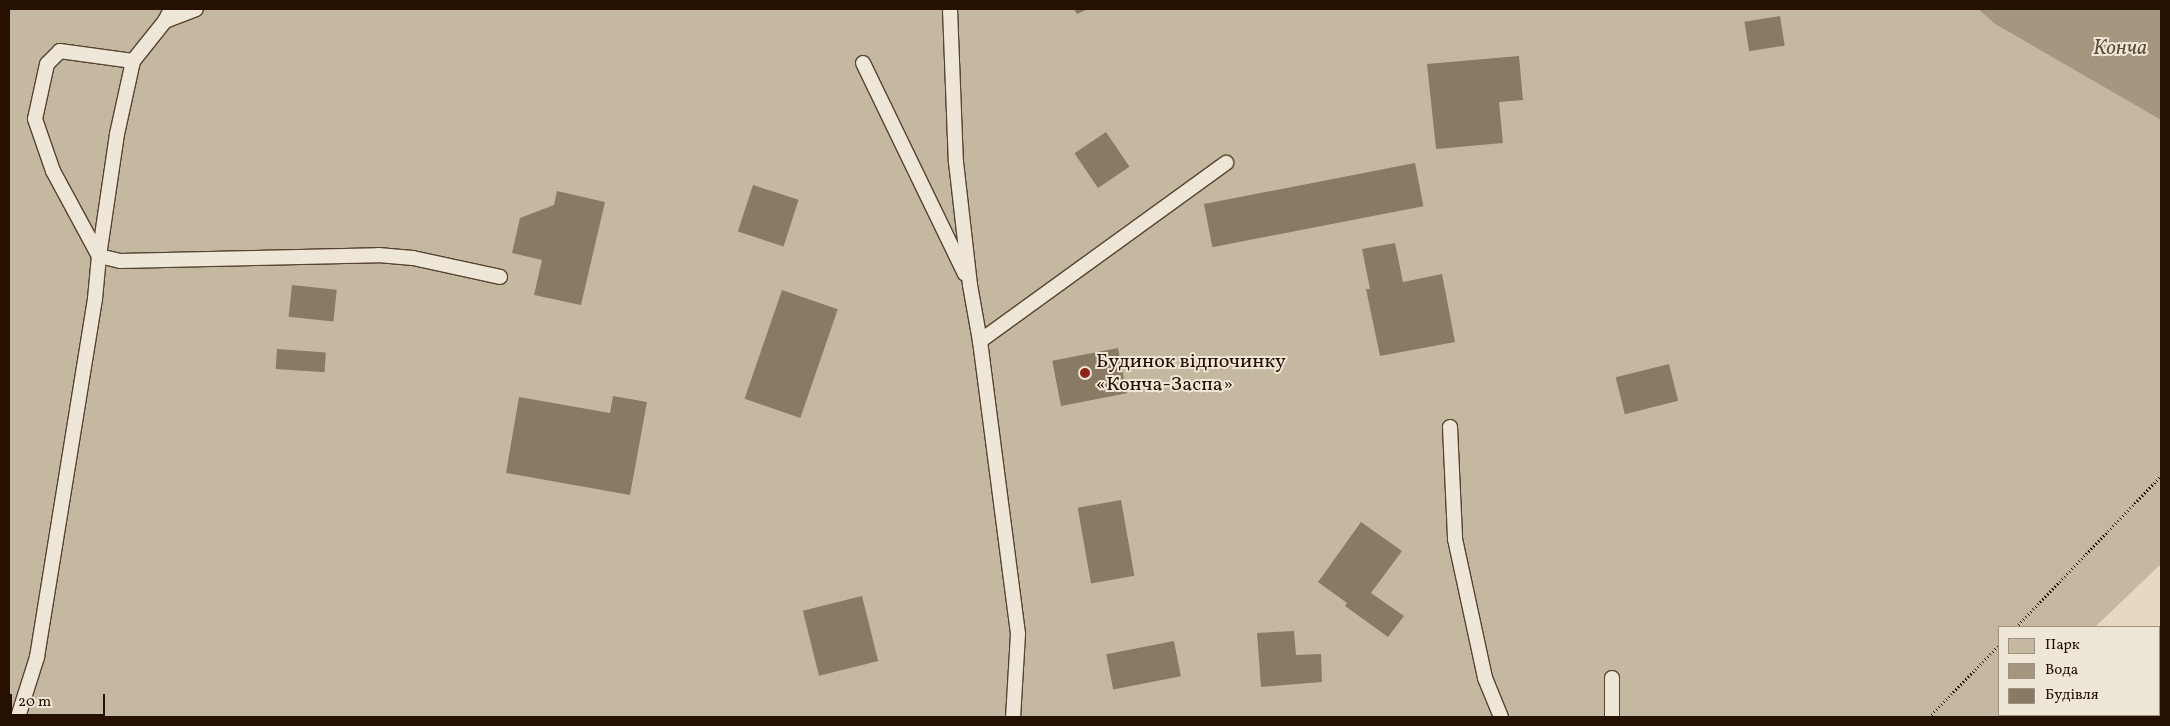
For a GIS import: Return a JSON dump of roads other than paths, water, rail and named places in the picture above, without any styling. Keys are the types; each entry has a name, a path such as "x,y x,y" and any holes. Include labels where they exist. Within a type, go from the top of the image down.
{"lane":[{"path":"18,717 37,658 96,299 116,134 133,61 168,15 196,9"},
{"path":"950,9 956,162 970,285 980,341 1018,634 1013,717"},
{"path":"133,61 60,51 47,64 35,119 53,171 100,256 120,261 378,255 412,258 500,277"},
{"path":"863,63 970,285"},
{"path":"980,341 1226,164"},
{"path":"1450,427 1455,539 1485,678 1501,717"},
{"path":"1612,678 1612,717"}],"water":[{"name":"Конча","path":"1978,9 2161,9 2161,120 1995,24"}],"place":[{"name":"Будинок відпочинку «Конча-Заспа»","path":"1085,373"}]}
